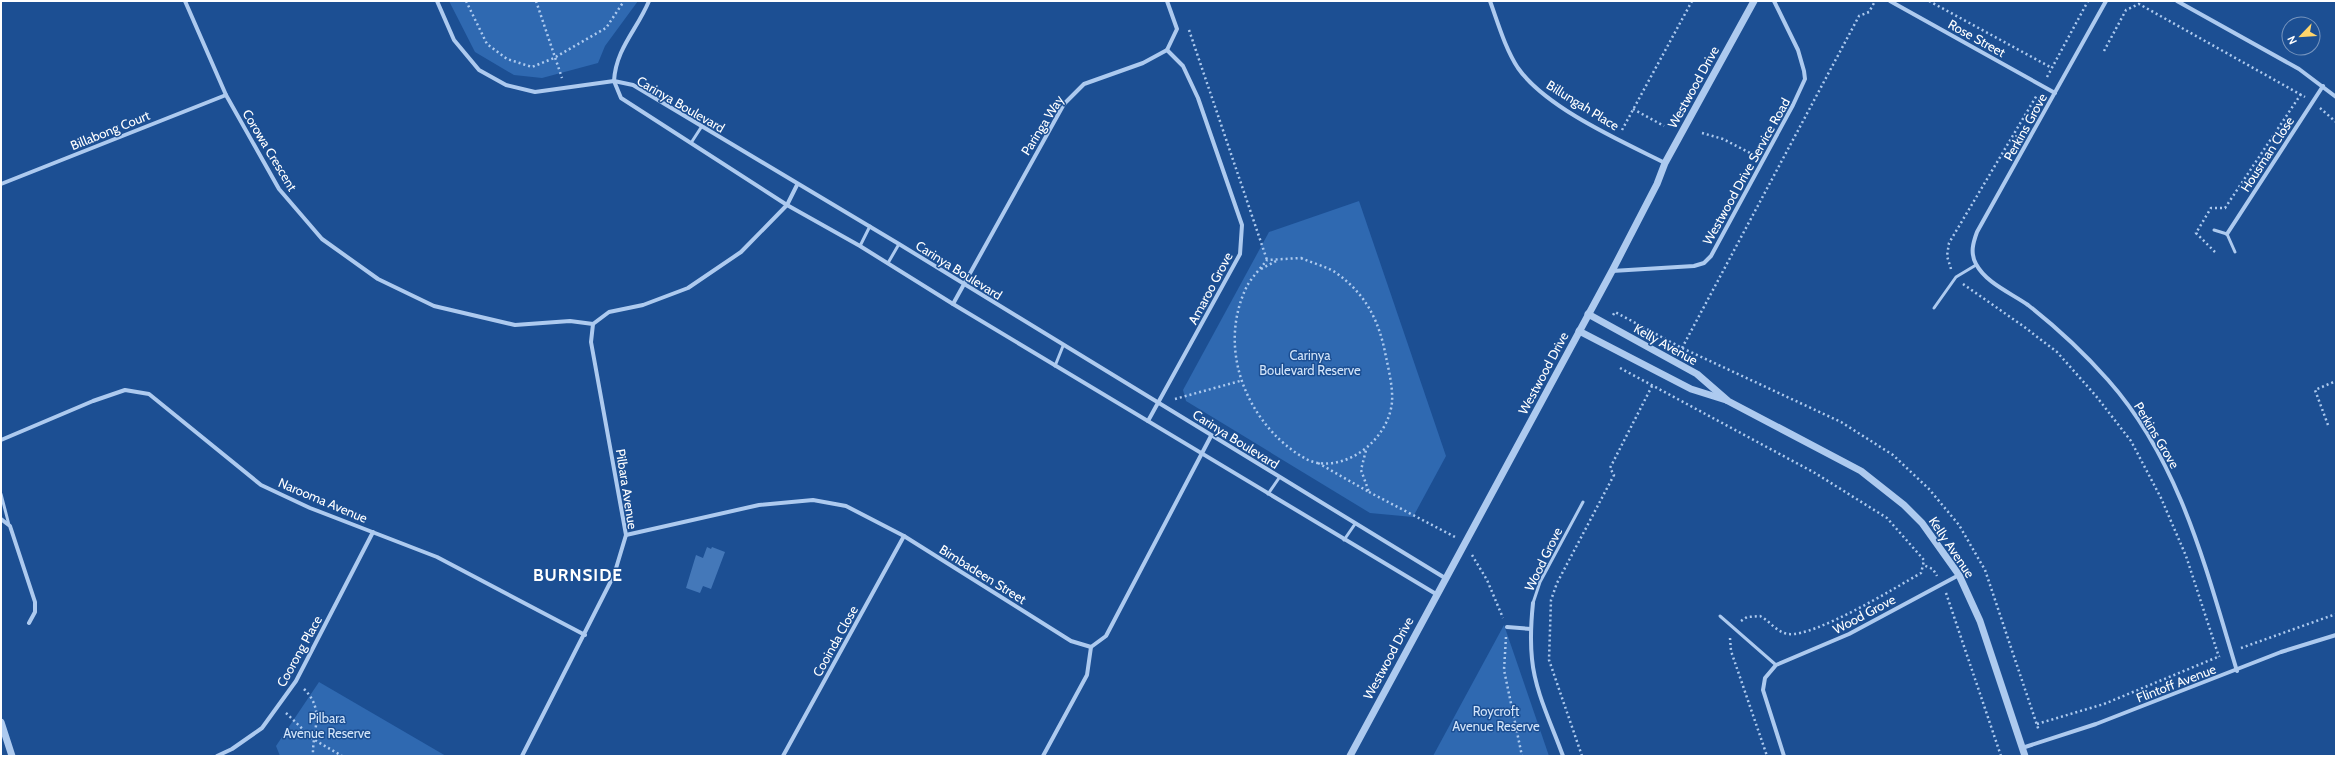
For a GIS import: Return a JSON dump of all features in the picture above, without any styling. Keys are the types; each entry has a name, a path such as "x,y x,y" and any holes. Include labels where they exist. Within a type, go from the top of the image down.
{"street":[{"name":"Corowa Crescent","path":"185,1 226,95 279,189 322,239 378,279 434,306 515,325 570,321 593,324"},
{"path":"437,1 454,40 479,70 506,85 535,92 566,86 614,81 615,66 625,41 649,1"},
{"path":"1167,1 1177,29 1167,50"},
{"name":"Billungah Place","path":"1490,1 1507,47 1518,68 1534,87 1586,122 1665,163"},
{"name":"Westwood Drive","path":"1350,756 1436,594 1612,271 1657,184 1665,163 1754,1"},
{"name":"Westwood Drive Service Road","path":"1612,271 1694,266 1704,262 1711,256 1794,105 1805,79 1798,50 1774,1"},
{"name":"Rose Street","path":"1890,1 2055,93"},
{"name":"Perkins Grove","path":"2106,1 1977,232 1972,250 1976,265 1990,280 2028,306 2056,329 2108,380 2159,454 2182,498 2193,528 2237,671"},
{"path":"2177,1 2268,50 2336,96"},
{"name":"Paringa Way","path":"953,304 1064,104 1084,84 1142,63 1167,50"},
{"name":"Amaroo Grove","path":"1148,421 1159,404 1240,254 1242,225 1198,98 1183,66 1167,50"},
{"name":"Carinya Boulevard","path":"614,81 633,86 702,126 797,185 870,226 964,286 1445,578"},
{"name":"Carinya Boulevard","path":"614,81 621,98 787,205 860,246 1055,366 1436,594"},
{"name":"Housman Close","path":"2227,234 2323,86"},
{"name":"Billabong Court","path":"1,184 226,95"},
{"path":"593,324 609,312 643,305 688,288 741,252 787,205 797,185"},
{"name":"Kelly Avenue","path":"1588,314 1697,374 1728,400"},
{"name":"Pilbara Avenue","path":"522,756 585,635 614,575 626,535 591,342 593,324"},
{"name":"Kelly Avenue","path":"1579,331 1691,389 1728,400 1838,458 1861,471 1890,493 1922,523 1959,575 1980,621 2025,756"},
{"name":"Narooma Avenue","path":"1,440 93,401 125,390 149,394 261,485 310,508 437,556 585,635"},
{"path":"1043,756 1087,675 1091,647 1106,636 1211,436"},
{"name":"Bimbadeen Street","path":"626,535 759,505 813,500 846,506 904,536 1071,641 1091,647"},
{"path":"1,519 10,526 35,602 35,612 29,623"},
{"name":"Coorong Place","path":"217,756 232,749 262,728 296,682 373,532"},
{"name":"Cooinda Close","path":"783,756 904,536"},
{"name":"Wood Grove","path":"1776,665 1849,634 1959,575"},
{"name":"Wood Grove","path":"1533,603 1531,628 1534,671 1563,756"},
{"path":"1507,627 1531,628"},
{"name":"Flintoff Avenue","path":"2022,748 2096,724 2237,671 2281,652 2336,635"},
{"path":"1776,665 1765,678 1763,690 1784,756"},
{"path":"1,722 12,756"}],"lane":[{"path":"691,143 702,126"},
{"path":"860,246 870,226"},
{"path":"2214,230 2227,234 2235,252"},
{"path":"888,263 899,244"},
{"path":"1934,308 1956,277 1976,265"},
{"path":"1055,366 1063,346"},
{"path":"1268,494 1279,478"},
{"path":"1,494 10,526"},
{"name":"Wood Grove","path":"1533,603 1540,582 1583,502"},
{"path":"1344,540 1355,524"},
{"path":"1720,616 1776,665"}],"path":[{"path":"536,1 554,58 566,86"},
{"path":"468,2 486,44 507,59 532,67 554,58 606,28 624,1"},
{"path":"1622,130 1692,1"},
{"path":"1929,1 2052,68"},
{"path":"2088,1 2043,86 1949,243 1948,260 1956,277 1964,286 2024,326 2057,352 2096,396 2131,441 2161,498 2186,556 2219,657"},
{"path":"1682,348 1859,16 1869,12 1874,3"},
{"path":"2104,51 2126,10 2139,4 2301,94 2336,122"},
{"path":"1186,23 1267,260"},
{"path":"2215,252 2196,233 2211,208 2225,208 2301,94"},
{"path":"1633,109 1664,126"},
{"path":"1702,133 1723,139 1756,156"},
{"path":"1369,492 1361,470 1366,450 1383,429 1392,402 1390,373 1382,333 1362,296 1334,272 1301,258 1267,260 1248,285 1239,307 1234,344 1240,381 1251,404 1269,429 1290,450 1318,463 1369,492 1465,542 1487,580 1507,627 1504,670 1522,756"},
{"path":"1259,270 1280,259"},
{"path":"1618,367 1815,473 1887,518 1924,560 1921,573 1837,619 1805,631 1789,634 1783,633 1764,618 1753,616 1741,621 1734,629 1730,636 1731,651 1767,756"},
{"path":"1175,399 1240,381"},
{"path":"2328,425 2315,390 2336,381"},
{"path":"1582,756 1549,660 1551,600 1557,583 1614,475 1610,468 1652,386"},
{"path":"1318,463 1343,460 1366,450"},
{"path":"1922,566 1933,570 1949,599 2001,756"},
{"path":"2037,724 2104,704 2231,651 2336,614"},
{"path":"296,682 310,696 316,710 318,725 313,739 313,756"},
{"path":"278,706 313,739 342,756"}],"green space":[{"path":"449,1 638,1 605,46 598,63 542,78 514,75 475,52"},
{"name":"Carinya Boulevard Reserve","path":"1359,201 1446,456 1413,517 1370,513 1186,401 1183,390 1269,232"},
{"name":"Roycroft Avenue Reserve","path":"1504,625 1549,756 1433,756"},
{"name":"Pilbara Avenue Reserve","path":"319,682 446,756 280,756 276,746"}],"building":[{"path":"707,547 711,549 712,547 725,552 711,589 703,586 700,593 686,588 696,555 703,558"}],"district":[{"name":"BURNSIDE","path":"578,575"}]}
